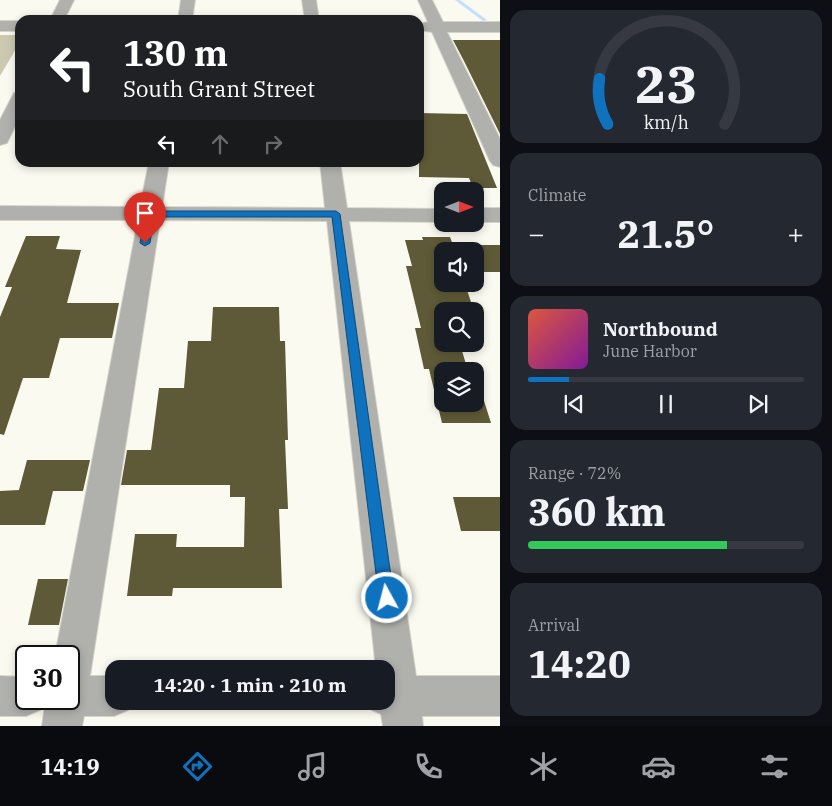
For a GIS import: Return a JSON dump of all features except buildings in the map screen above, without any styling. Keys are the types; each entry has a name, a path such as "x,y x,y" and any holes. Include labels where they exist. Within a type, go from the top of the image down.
{"street":[{"path":"60,15 67,0"},
{"path":"186,15 188,0"},
{"path":"309,0 311,15"},
{"path":"425,0 500,161"},
{"path":"0,26 15,26"},
{"path":"424,27 500,27"},
{"path":"0,139 15,108"},
{"path":"76,645 158,167"},
{"path":"331,167 396,706 500,696"},
{"path":"0,213 434,215"},
{"path":"484,215 500,215"},
{"path":"0,696 15,696"},
{"path":"80,697 105,696"},
{"path":"62,726 65,710"}],"shaded area":[{"path":"0,35 15,35 15,50 0,76"}],"waterway":[{"path":"457,0 485,20"}],"route":[{"path":"145,243 150,214 336,214 387,598"}]}
